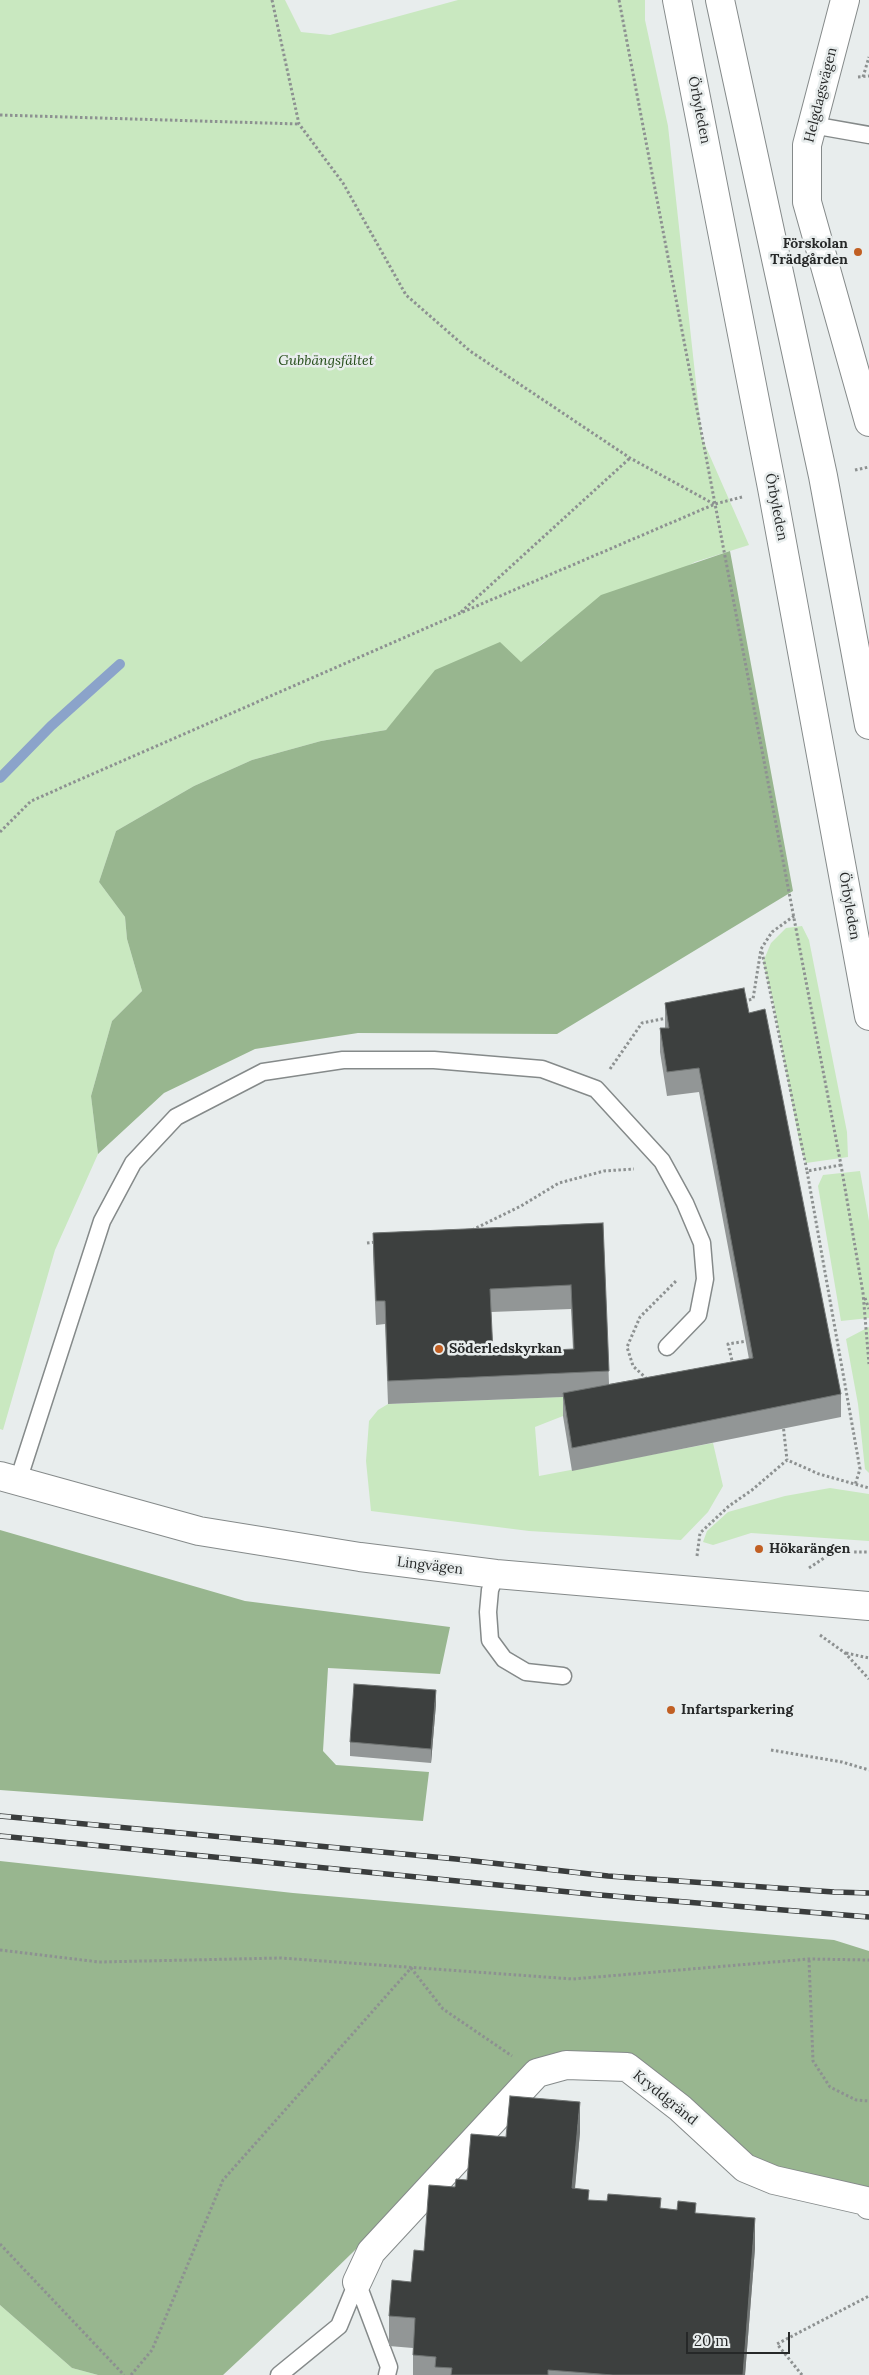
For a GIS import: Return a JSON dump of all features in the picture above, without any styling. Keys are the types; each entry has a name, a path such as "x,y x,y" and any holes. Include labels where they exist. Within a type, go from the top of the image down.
{"street":[{"name":"Örbyleden","path":"677,0 772,488 869,1016"},
{"path":"720,0 822,476 869,725"},
{"name":"Helgdagsvägen","path":"845,0 807,145 807,202 869,422"},
{"name":"Lingvägen","path":"9,1479 199,1531 360,1557 496,1574 869,1606"},
{"name":"Kryddgränd","path":"537,2073 566,2065 627,2067 680,2108 746,2168 774,2180 866,2200 869,2205"},
{"path":"358,2282 371,2252 537,2073"}],"lane":[{"path":"812,125 869,135"},
{"path":"9,1479 102,1221 133,1163 176,1117 263,1072 343,1060 434,1060 542,1069 596,1089 662,1161 685,1203 702,1243 705,1279 698,1315 667,1347"},
{"path":"496,1574 490,1590 488,1612 490,1640 504,1659 526,1672 563,1676"},
{"path":"279,2375 339,2326 358,2282"},
{"path":"358,2282 389,2366 387,2375"}],"path":[{"path":"272,0 299,124 343,183 406,295 470,351 630,458 715,504"},
{"path":"619,0 841,1165 863,1293 869,1364"},
{"path":"863,77 869,57"},
{"path":"0,116 299,124"},
{"path":"458,614 630,458"},
{"path":"0,832 31,801 715,504"},
{"path":"739,1002 752,999 761,949 772,932 794,916"},
{"path":"761,949 807,1171 835,1324 860,1469 856,1485"},
{"path":"596,1089 642,1023 671,1017"},
{"path":"807,1171 841,1165"},
{"path":"468,1231 521,1206 559,1183 604,1171 640,1169"},
{"path":"367,1243 386,1241"},
{"path":"650,1382 633,1366 627,1346 640,1317 680,1277"},
{"path":"863,1293 869,1310"},
{"path":"827,1326 835,1324"},
{"path":"734,1370 728,1344 756,1339"},
{"path":"782,1416 787,1460"},
{"path":"787,1460 819,1474 869,1488"},
{"path":"697,1556 700,1533 729,1506 752,1490 787,1460"},
{"path":"833,1552 869,1552"},
{"path":"869,1658 845,1653 869,1679"},
{"path":"771,1750 842,1762 869,1770"},
{"path":"0,1950 99,1962 281,1958 573,1979 809,1959 869,1960"},
{"path":"809,1959 813,2060 830,2087 856,2100 869,2101"},
{"path":"411,1968 442,2009 537,2073"},
{"path":"131,2375 152,2350 223,2180 411,1968"},
{"path":"0,2244 124,2375"},
{"path":"802,2375 777,2344 869,2296"}],"green space":[{"name":"Gubbängsfältet","path":"0,0 285,0 301,32 330,35 458,0 645,0 645,20 668,126 702,438 749,545 695,562 544,642 521,663 406,708 386,730 321,741 252,760 194,786 116,831 99,882 125,917 127,939 142,991 112,1021 91,1096 98,1154 55,1250 3,1430 0,1429"},
{"path":"730,551 793,891 557,1034 358,1033 255,1049 164,1093 98,1154 91,1096 112,1021 142,991 127,939 125,917 99,882 116,831 194,786 252,760 321,741 386,730 435,670 500,642 521,662 601,595"},
{"path":"802,926 809,940 847,1132 848,1157 806,1163 800,1146 773,1001 763,962 771,943 786,928"},
{"path":"860,1171 869,1221 869,1318 841,1321 818,1186 823,1175"},
{"path":"869,1327 869,1473 865,1469 858,1404 846,1339"},
{"path":"586,1396 591,1411 563,1416 535,1427 539,1476 713,1443 723,1486 708,1512 681,1540 529,1531 371,1511 366,1461 369,1421 378,1410 388,1404"},
{"path":"830,1488 869,1494 869,1541 751,1533 713,1545 703,1542 707,1531 728,1512 785,1496"},
{"path":"0,1530 245,1601 450,1627 440,1674 328,1668 323,1751 336,1765 429,1772 423,1821 0,1790"},
{"path":"0,1861 293,1893 834,1940 869,1951 869,2193 771,2170 722,2138 655,2077 551,2059 312,2292 223,2375 98,2375 72,2368 0,2305"},
{"path":"0,2305 72,2368 98,2375 0,2375"}],"building":[{"path":"744,988 749,1013 765,1009 841,1394 572,1448 563,1393 753,1358 699,1068 667,1072 660,1028 669,1028 665,1003"},
{"name":"Söderledskyrkan","path":"603,1223 609,1371 388,1381 385,1301 376,1301 373,1233","holes":["571,1285 574,1349 493,1353 490,1289"]},
{"path":"354,1684 436,1690 431,1749 350,1742"},
{"path":"510,2096 580,2102 572,2188 589,2190 588,2200 607,2201 608,2194 661,2198 660,2208 677,2210 678,2201 696,2203 695,2213 755,2218 743,2375 613,2375 548,2370 548,2375 451,2375 452,2368 435,2367 436,2357 413,2355 415,2318 389,2316 392,2280 411,2282 414,2250 424,2251 429,2185 455,2187 456,2179 467,2180 471,2134 506,2137"}],"waterway":[{"path":"0,778 51,726 120,664"}],"railway":[{"path":"0,1816 456,1859 608,1876 869,1893"},
{"path":"0,1836 600,1895 869,1917"}],"place":[{"name":"Förskolan Trädgården","path":"858,252"},
{"name":"Söderledskyrkan","path":"439,1349"},
{"name":"Hökarängen","path":"759,1549"},
{"name":"Infartsparkering","path":"671,1710"}]}
